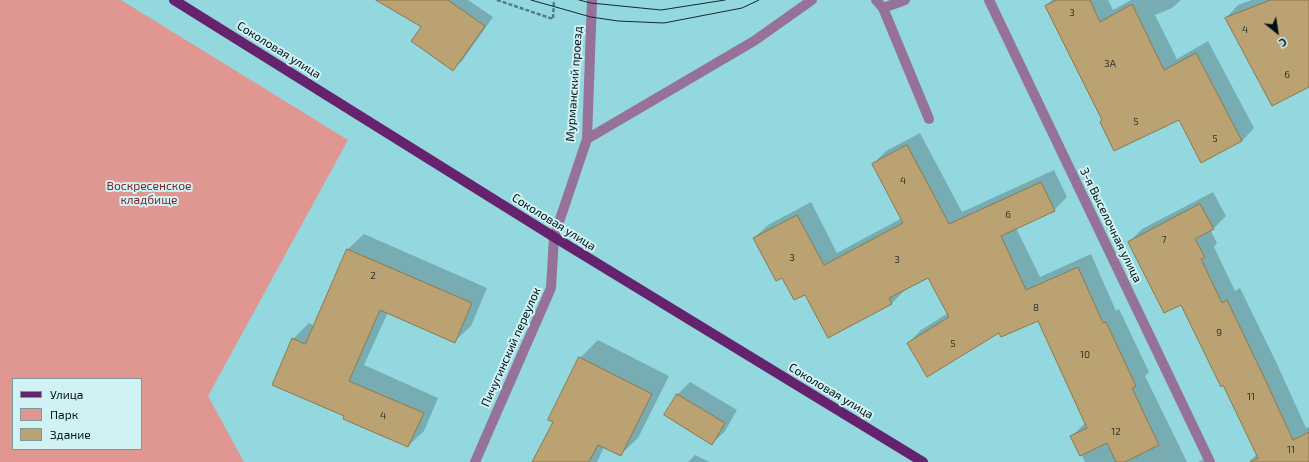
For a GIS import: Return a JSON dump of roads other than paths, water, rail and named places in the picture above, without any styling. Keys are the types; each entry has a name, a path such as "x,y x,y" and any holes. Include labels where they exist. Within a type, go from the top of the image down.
{"main road":[{"name":"Соколовая улица","path":"174,0 554,237 923,462"}],"street":[{"name":"Мурманский проезд","path":"554,237 587,139 592,0"},
{"path":"587,139 754,42 812,0"},
{"path":"876,0 883,8 929,119"},
{"path":"883,8 905,0"},
{"name":"3-я Выселочная улица","path":"989,0 1210,462"},
{"name":"Пичугинский переулок","path":"475,462 551,288 554,237"}],"tram line":[{"path":"531,0 591,17 618,21 664,23 742,8 759,0"},
{"path":"579,0 591,3 661,10 725,0"}],"park label":[{"name":"Воскресенское кладбище","path":"149,193"}]}
